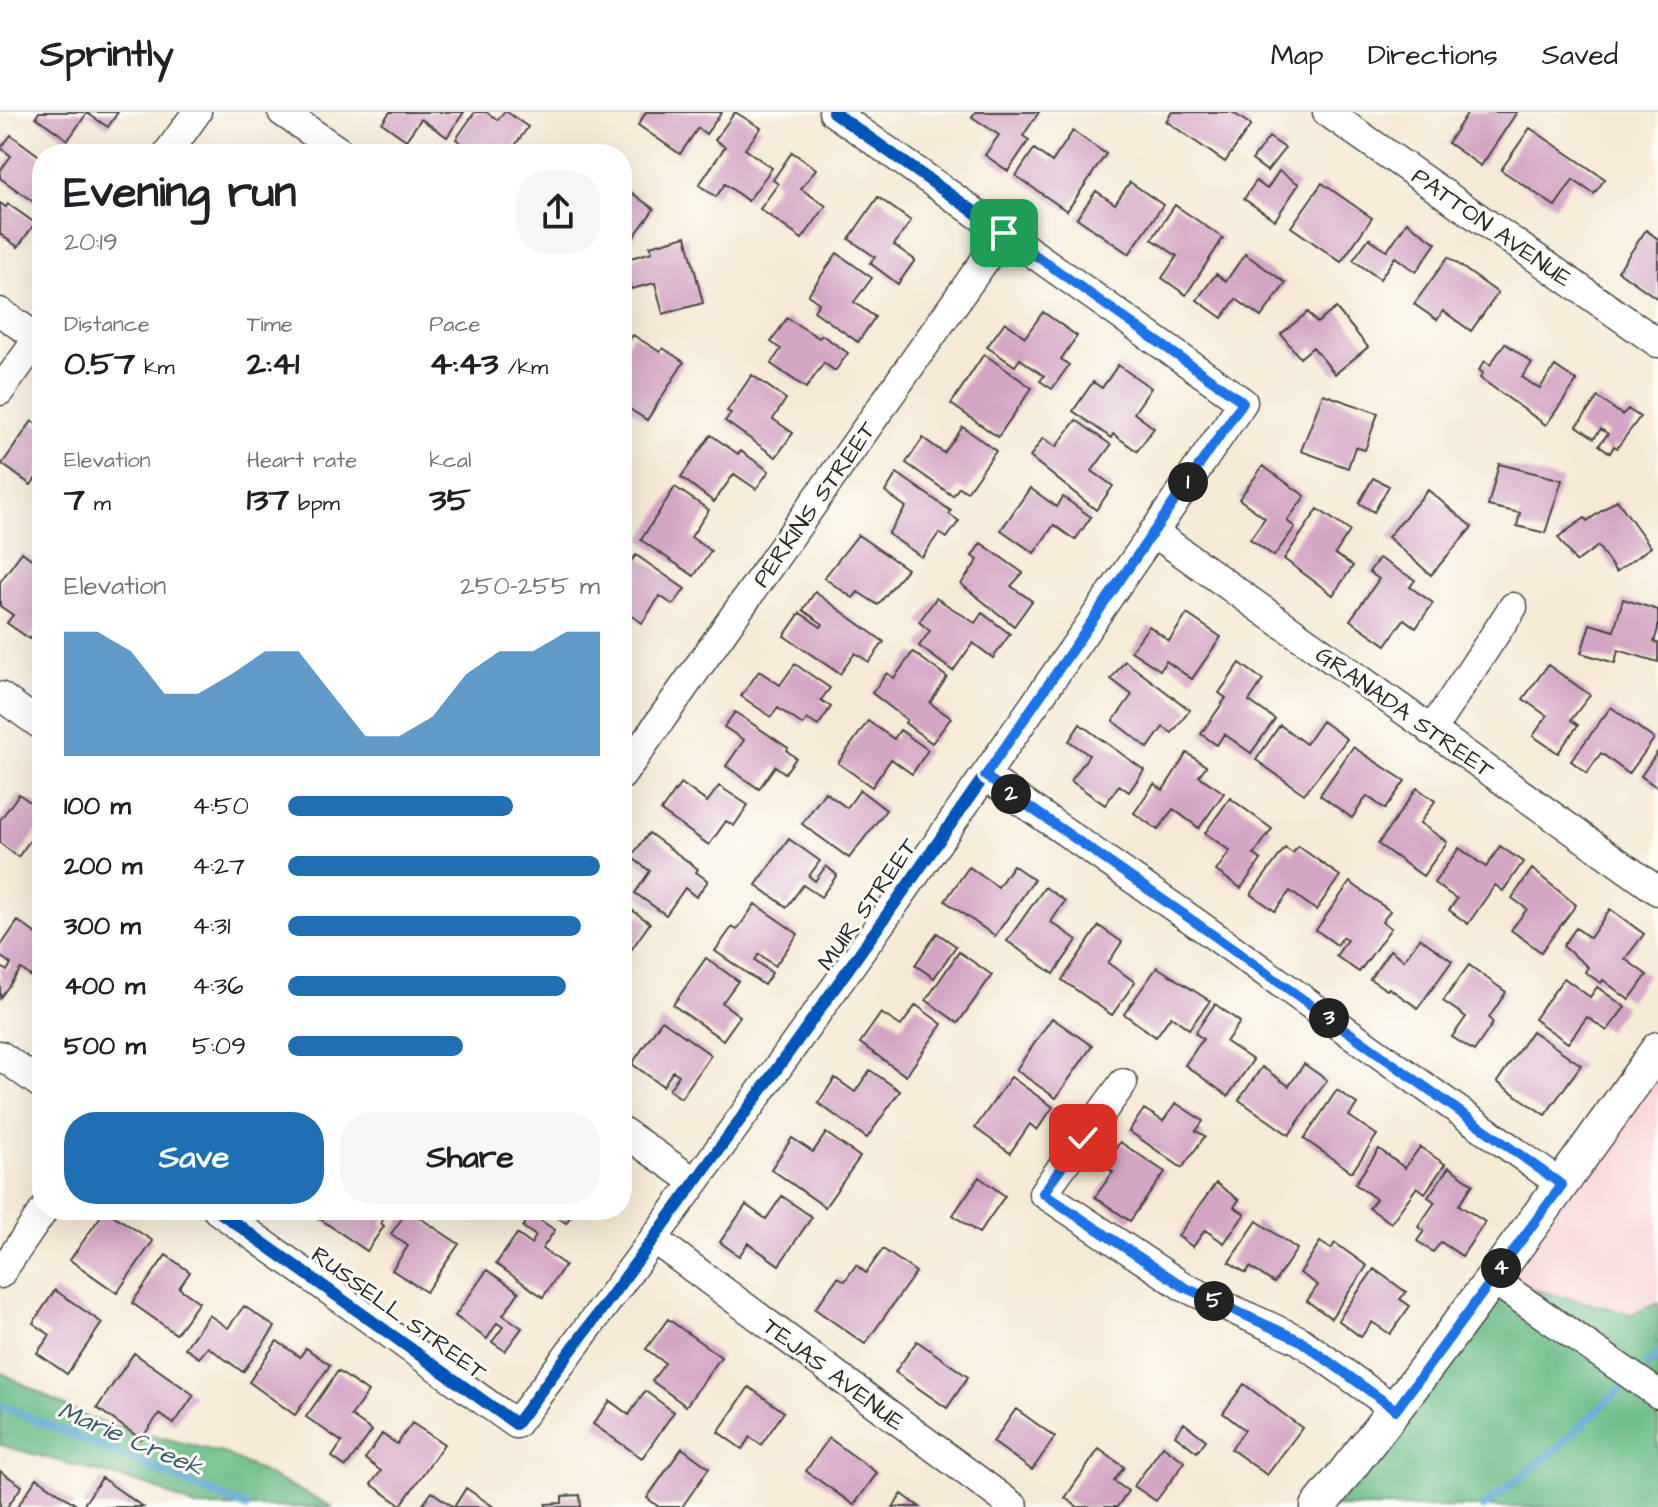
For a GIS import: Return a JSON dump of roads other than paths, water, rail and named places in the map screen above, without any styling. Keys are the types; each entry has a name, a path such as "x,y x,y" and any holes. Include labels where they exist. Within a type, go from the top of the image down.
{"street":[{"path":"174,144 197,112"},
{"path":"282,112 328,144"},
{"path":"833,112 1004,233"},
{"name":"PATTON AVENUE","path":"1327,112 1658,343"},
{"name":"MUIR STREET","path":"516,1424 655,1240 985,776 1243,402 1004,233"},
{"name":"PERKINS STREET","path":"632,761 1004,233"},
{"path":"0,312 32,332"},
{"path":"0,391 32,349"},
{"name":"GRANADA STREET","path":"1153,532 1658,891"},
{"path":"1431,731 1513,607"},
{"path":"0,696 32,719"},
{"path":"985,776 1208,931 1562,1185"},
{"path":"1318,1507 1396,1410 1658,1049"},
{"path":"0,1055 32,1078"},
{"path":"1123,1083 1043,1193 1184,1287 1299,1340 1396,1410"},
{"path":"632,1138 695,1182"},
{"path":"0,1274 37,1220"},
{"name":"RUSSELL STREET","path":"231,1220 516,1424"},
{"name":"TEJAS AVENUE","path":"655,1240 1014,1507"},
{"path":"1492,1279 1658,1394"}],"waterway":[{"name":"Marie Creek","path":"1647,1364 1658,1354"},
{"name":"Marie Creek","path":"1483,1507 1555,1450 1619,1390"},
{"name":"Marie Creek","path":"0,1405 246,1507"}]}
